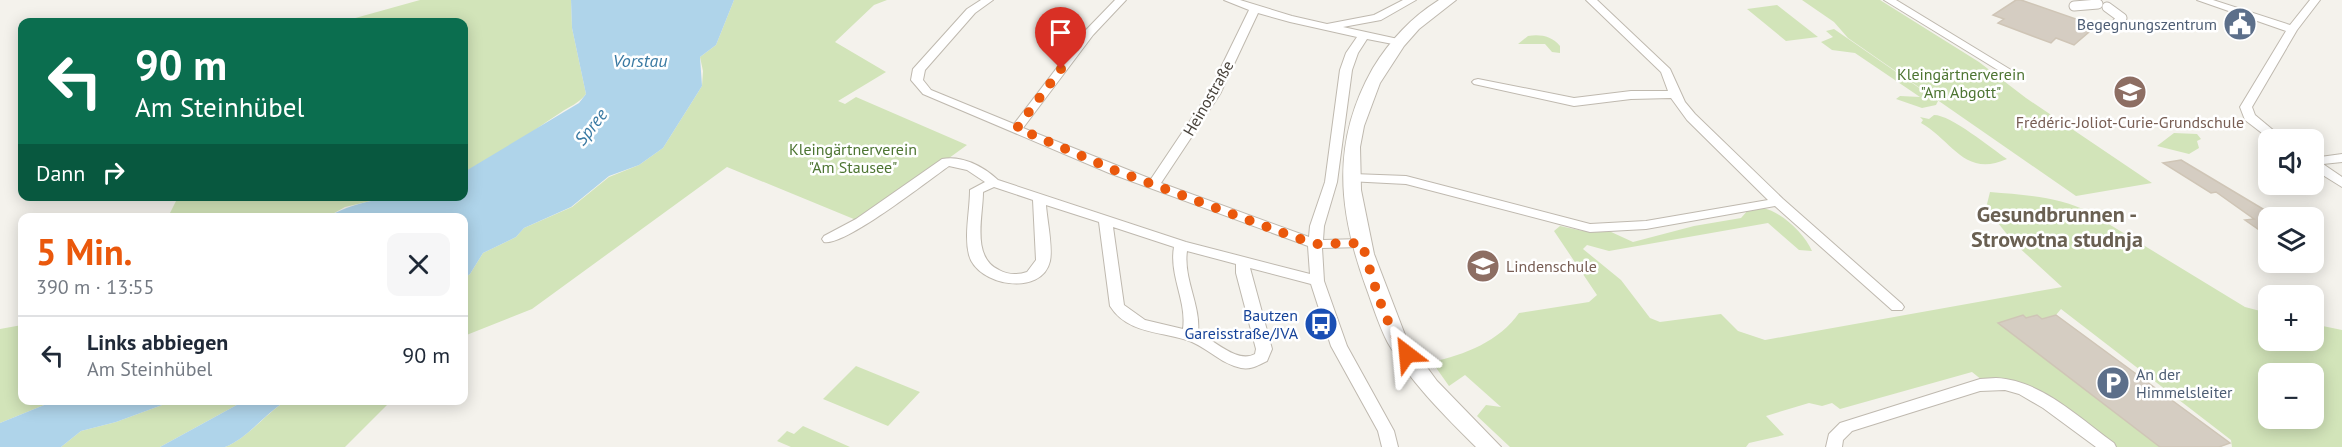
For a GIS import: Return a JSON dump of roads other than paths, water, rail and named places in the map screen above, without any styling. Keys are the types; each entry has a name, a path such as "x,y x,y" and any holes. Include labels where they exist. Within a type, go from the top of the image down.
{"street":[{"path":"988,0 971,10 920,69 917,80 927,92 1154,184 1317,244 1362,243"},
{"path":"1017,128 1089,33 1121,0"},
{"path":"1229,0 1256,9 1398,42"},
{"path":"1329,27 1377,18 1411,0"},
{"path":"1449,0 1427,15 1398,42 1381,67 1361,110 1352,148 1353,178 1362,243 1372,278 1399,344 1436,394 1490,447"},
{"path":"1591,0 1666,71 1679,103 1691,117 1778,202 1897,308"},
{"path":"1889,0 2010,73"},
{"path":"2202,0 2292,29"},
{"path":"2265,129 2249,117 2246,106 2292,29 2315,0"},
{"path":"2074,6 2102,5 2122,18 2117,23"},
{"name":"Heinostraße","path":"1154,184 1214,94 1251,13 1256,9"},
{"path":"1364,34 1352,53 1346,70 1331,182 1317,226 1315,248 1317,281 1339,346 1386,431 1390,447"},
{"path":"1478,82 1574,102 1631,95 1675,94"},
{"path":"2324,160 2341,157"},
{"path":"829,239 861,222 946,162 956,162 984,173 993,183 1181,245 1317,281"},
{"path":"2324,170 2342,183"},
{"path":"1353,178 1406,180 1590,228 1646,225 1778,202"},
{"path":"993,183 977,190 975,250 978,261 992,272 1020,279 1032,277 1041,269 1043,260 1039,197"},
{"path":"1106,220 1116,297 1122,313 1135,321 1204,340 1242,365 1253,364 1262,357 1264,349 1243,273 1244,262"},
{"path":"1181,245 1179,253 1194,320 1190,336"},
{"path":"1834,447 1835,438 1846,427 1980,386 1997,383 2014,386 2036,397 2108,447"}],"water":[{"name":"Vorstau","path":"571,0 734,0 716,45 700,57 702,86 663,148 639,165 609,176 571,207 524,228 516,237 483,253 468,275 468,213 335,213 373,201 468,201 468,170 579,103 586,94 572,28"},
{"path":"44,405 162,405 116,422 81,431 61,447 0,447 0,423"},
{"path":"237,405 280,405 241,438 225,447 160,447"}],"place":[{"name":"Begegnungszentrum","path":"2240,24"},
{"name":"Frédéric-Joliot-Curie-Grundschule","path":"2130,92"},
{"name":"Lindenschule","path":"1483,266"},
{"name":"Bautzen Gareisstraße/JVA","path":"1321,324"},
{"name":"An der Himmelsleiter","path":"2113,383"}],"district":[{"name":"Gesundbrunnen - Strowotna studnja","path":"2057,226"}],"park label":[{"name":"Kleingärtnerverein \"Am Abgott\"","path":"1961,83"},
{"name":"Kleingärtnerverein \"Am Stausee\"","path":"853,158"}],"water label":[{"name":"Spree","path":"591,127"}]}
